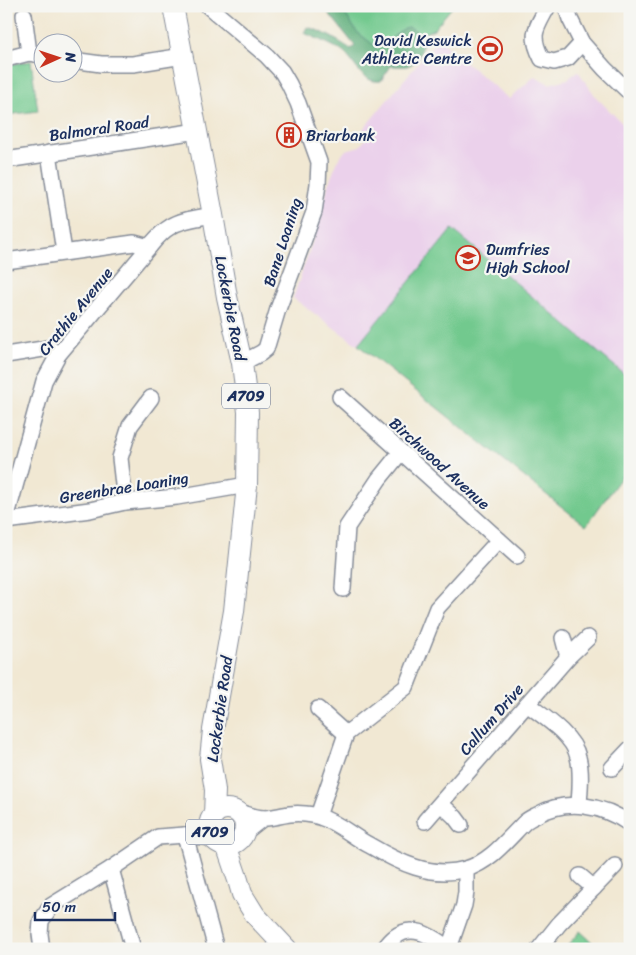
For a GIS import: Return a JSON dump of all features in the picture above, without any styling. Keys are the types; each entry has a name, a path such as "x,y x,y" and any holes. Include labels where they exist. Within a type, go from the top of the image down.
{"main road":[{"name":"Lockerbie Road","path":"173,6 227,297 242,363 248,412 247,485 234,611 213,730 210,759 215,790 227,828"},
{"name":"A709","path":"227,828 242,894 255,915 287,949"}],"street":[{"name":"Bane Loaning","path":"208,6 267,56 282,72 298,103 319,162 314,212 278,309 266,349 242,363"},
{"path":"548,6 535,32 536,47 542,59 554,62 568,58 582,43"},
{"path":"566,6 582,43 605,69 629,90"},
{"path":"24,15 32,41"},
{"path":"6,58 32,55"},
{"path":"82,61 101,64 133,64 183,56"},
{"name":"Balmoral Road","path":"6,160 197,131"},
{"path":"49,153 64,252"},
{"name":"Crathie Avenue","path":"6,520 44,381 58,355 160,234 171,226 213,215"},
{"path":"6,261 134,243 149,247"},
{"path":"6,355 49,348 58,355"},
{"path":"125,502 120,458 130,426 150,398"},
{"name":"Birchwood Avenue","path":"340,398 517,556"},
{"path":"343,589 347,527 379,479 401,452"},
{"name":"Greenbrae Loaning","path":"6,520 90,510 125,502 177,497 247,485"},
{"path":"318,816 346,734 406,687 437,608 499,540"},
{"path":"563,638 568,657"},
{"name":"Callum Drive","path":"425,821 568,657 588,638"},
{"path":"527,704 566,736 573,745 578,756 580,770 579,804"},
{"path":"318,709 346,734"},
{"path":"612,768 630,749"},
{"path":"440,804 461,825"},
{"path":"42,949 41,921 51,906 158,837 185,835 227,828 263,818 292,814 318,816 339,825 368,845 412,866 426,871 450,872 466,869 479,863 510,839 526,821 549,808 579,804 606,811 630,824"},
{"path":"185,835 216,949"},
{"path":"539,949 559,924 615,866"},
{"path":"111,869 133,949"},
{"path":"384,949 394,937 404,931 413,930 424,933 450,948 464,905 466,869"},
{"path":"580,876 594,888"}],"shaded area":[{"name":"Dumfries High School","path":"438,39 509,99 535,76 549,84 568,79 578,71 596,97 630,131 630,465 586,526 370,354 293,298 321,217 328,185 339,158 346,150 360,146 366,139 359,134"}],"green space":[{"path":"321,6 340,6 357,32 375,46 387,43 398,32 408,27 413,29 421,37 422,47 419,57 407,66 391,66 381,81 369,79 359,71 343,52 304,33 307,27 324,33 351,49 355,46"},
{"path":"329,6 453,6 434,29 394,45 374,58"},
{"path":"31,61 32,82 34,82 38,111 6,115 6,65"},
{"path":"452,229 630,379 630,465 586,526 358,345"},
{"path":"580,931 593,943 588,949 565,949"}],"place":[{"name":"David Keswick Athletic Centre","path":"490,49"},
{"name":"Briarbank","path":"289,135"},
{"name":"Dumfries High School","path":"468,258"}]}
